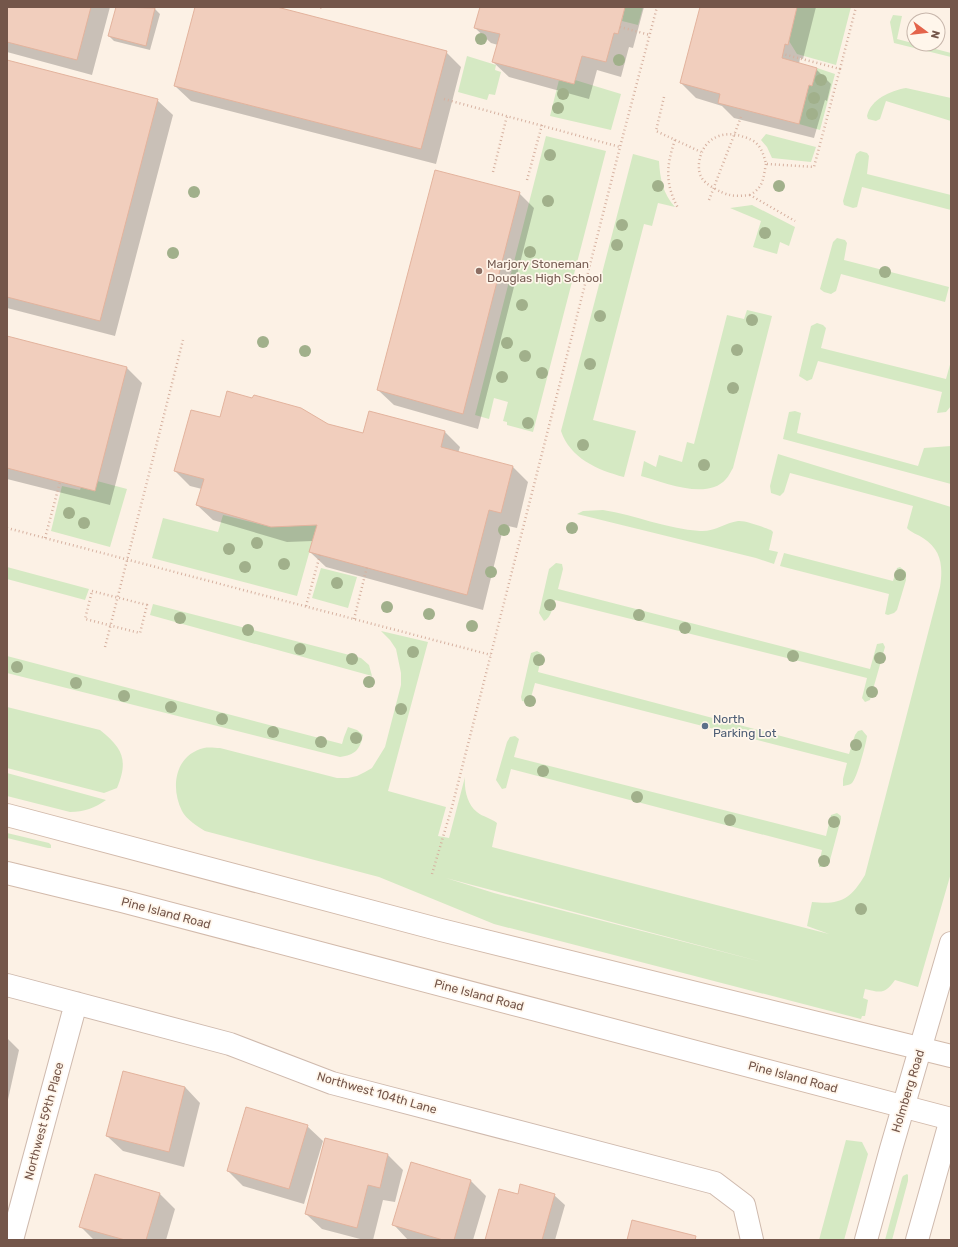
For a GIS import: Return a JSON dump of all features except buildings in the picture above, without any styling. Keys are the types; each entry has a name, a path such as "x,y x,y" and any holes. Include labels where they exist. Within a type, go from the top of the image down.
{"main road":[{"path":"7,815 441,930 951,1056"},
{"name":"Pine Island Road","path":"7,873 129,903 951,1119"},
{"name":"Holmberg Road","path":"866,1240 903,1106 951,943"},
{"name":"Northwest 104th Lane","path":"7,985 76,1002 230,1044 332,1083 715,1183 744,1205 752,1240"},
{"name":"Northwest 59th Place","path":"12,1240 76,1002"},
{"path":"918,1240 951,1119"}],"path":[{"path":"432,874 452,807 657,7"},
{"path":"766,164 814,166 856,7"},
{"path":"620,27 650,35"},
{"path":"783,54 840,69"},
{"path":"664,97 656,131 701,152"},
{"path":"444,99 620,147"},
{"path":"493,172 507,116"},
{"path":"709,200 741,117"},
{"path":"527,180 542,125"},
{"path":"721,135 734,135 755,142 763,151 766,164 763,180 758,190 750,195 735,197 713,188 703,182 699,173 701,152 708,142 721,135"},
{"path":"674,140 668,161 668,174 671,193 678,208"},
{"path":"750,195 795,221"},
{"path":"105,647 183,340"},
{"path":"45,538 60,482"},
{"path":"7,528 491,655"},
{"path":"306,606 320,555"},
{"path":"354,619 367,567"},
{"path":"92,591 117,597 147,605 140,633 85,619 92,591"}],"green space":[{"path":"625,7 643,7 638,25 622,21"},
{"path":"797,7 851,7 836,65 797,54 789,41"},
{"path":"893,15 902,16 897,39 906,41 906,46 894,43 890,22"},
{"path":"931,52 946,52 951,53 951,57"},
{"path":"467,56 496,65 495,70 501,72 495,95 489,94 487,100 458,92"},
{"path":"817,68 835,74 820,130 799,124 809,86 812,86"},
{"path":"559,80 574,84 575,80 621,94 611,130 550,116"},
{"path":"906,88 951,98 951,121 886,101 880,119 876,121 868,119 867,116 869,110 877,100 894,91"},
{"path":"766,134 816,147 811,162 772,158 767,147 761,140"},
{"path":"546,136 606,151 533,432 507,425 507,422 503,421 508,402 494,398 489,419 475,415"},
{"path":"860,151 867,153 869,156 867,174 951,195 951,210 862,187 857,207 853,208 844,205 843,201 856,154"},
{"path":"633,154 659,161 663,186 675,207 658,203 652,226 644,224 593,420 636,431 624,477 604,471 586,462 571,449 561,431"},
{"path":"752,205 795,227 789,246 780,242 777,254 753,247 761,221 730,208"},
{"path":"837,238 845,240 847,243 844,260 949,287 945,302 841,274 836,291 831,294 824,292 820,289 833,242"},
{"path":"747,310 772,316 733,468 729,475 718,485 708,489 685,488 641,476 644,461 656,467 659,455 682,462 687,442 694,444 727,315 744,319"},
{"path":"817,323 826,328 821,348 946,379 951,361 951,406 946,412 937,413 942,392 818,361 812,379 807,381 799,376 811,326"},
{"path":"795,411 801,413 797,433 918,466 924,448 951,446 951,484 783,439 789,412"},
{"path":"778,454 951,507 951,873 918,987 895,980 888,988 879,992 865,989 863,998 868,1000 865,1016 862,1016 861,1019 494,924 379,877 205,831 189,820 182,811 176,792 178,773 181,765 187,757 204,748 220,748 337,778 357,776 372,768 385,747 401,685 401,673 396,649 381,631 428,642 388,791 446,807 438,836 449,838 465,777 466,791 471,805 479,814 497,823 492,847 829,934 807,926 812,902 830,903 843,899 854,890 865,875 940,587 941,566 938,554 934,548 923,538 907,528 913,506 790,473 784,492 780,496 771,493 770,486","holes":["446,878 781,967 494,893"]},
{"path":"97,481 127,489 110,547 51,531 62,486 80,490 81,487 95,491"},
{"path":"603,510 675,528 700,531 715,529 741,521 771,530 773,532 769,550 778,552 774,564 756,558 577,514 583,511"},
{"path":"223,515 271,527 317,525 297,596 152,558 163,518 218,532"},
{"path":"784,553 893,581 897,568 900,567 906,572 906,580 897,610 888,615 885,614 889,594 780,566"},
{"path":"556,563 562,564 563,569 558,589 870,669 877,644 883,643 885,647 870,700 865,702 862,698 867,678 555,600 549,617 544,621 539,613 549,569"},
{"path":"7,567 89,589 85,600 7,579"},
{"path":"321,568 357,577 348,608 312,598"},
{"path":"153,604 361,658 369,665 372,676 150,615"},
{"path":"537,651 542,654 538,672 849,754 855,735 858,731 862,730 867,736 856,775 852,783 843,786 847,763 535,683 530,701 522,701 521,697 531,653"},
{"path":"7,656 342,744 348,727 357,730 363,735 356,751 350,755 340,757 7,673"},
{"path":"7,707 100,730 114,743 122,756 122,770 117,788 104,793 7,768"},
{"path":"515,736 519,739 514,757 826,836 831,815 837,813 841,816 841,819 830,860 825,867 819,867 822,850 511,769 506,788 502,789 496,780 507,742 510,737"},
{"path":"7,773 106,800 89,809 70,812 7,796"},
{"path":"7,833 49,843 51,848 7,838"},
{"path":"846,1140 862,1142 868,1154 844,1240 819,1240"},
{"path":"907,1174 908,1181 892,1240 885,1240 902,1178"}],"place":[{"name":"Marjory Stoneman Douglas High School","path":"479,271"},
{"name":"North Parking Lot","path":"705,726"}]}
